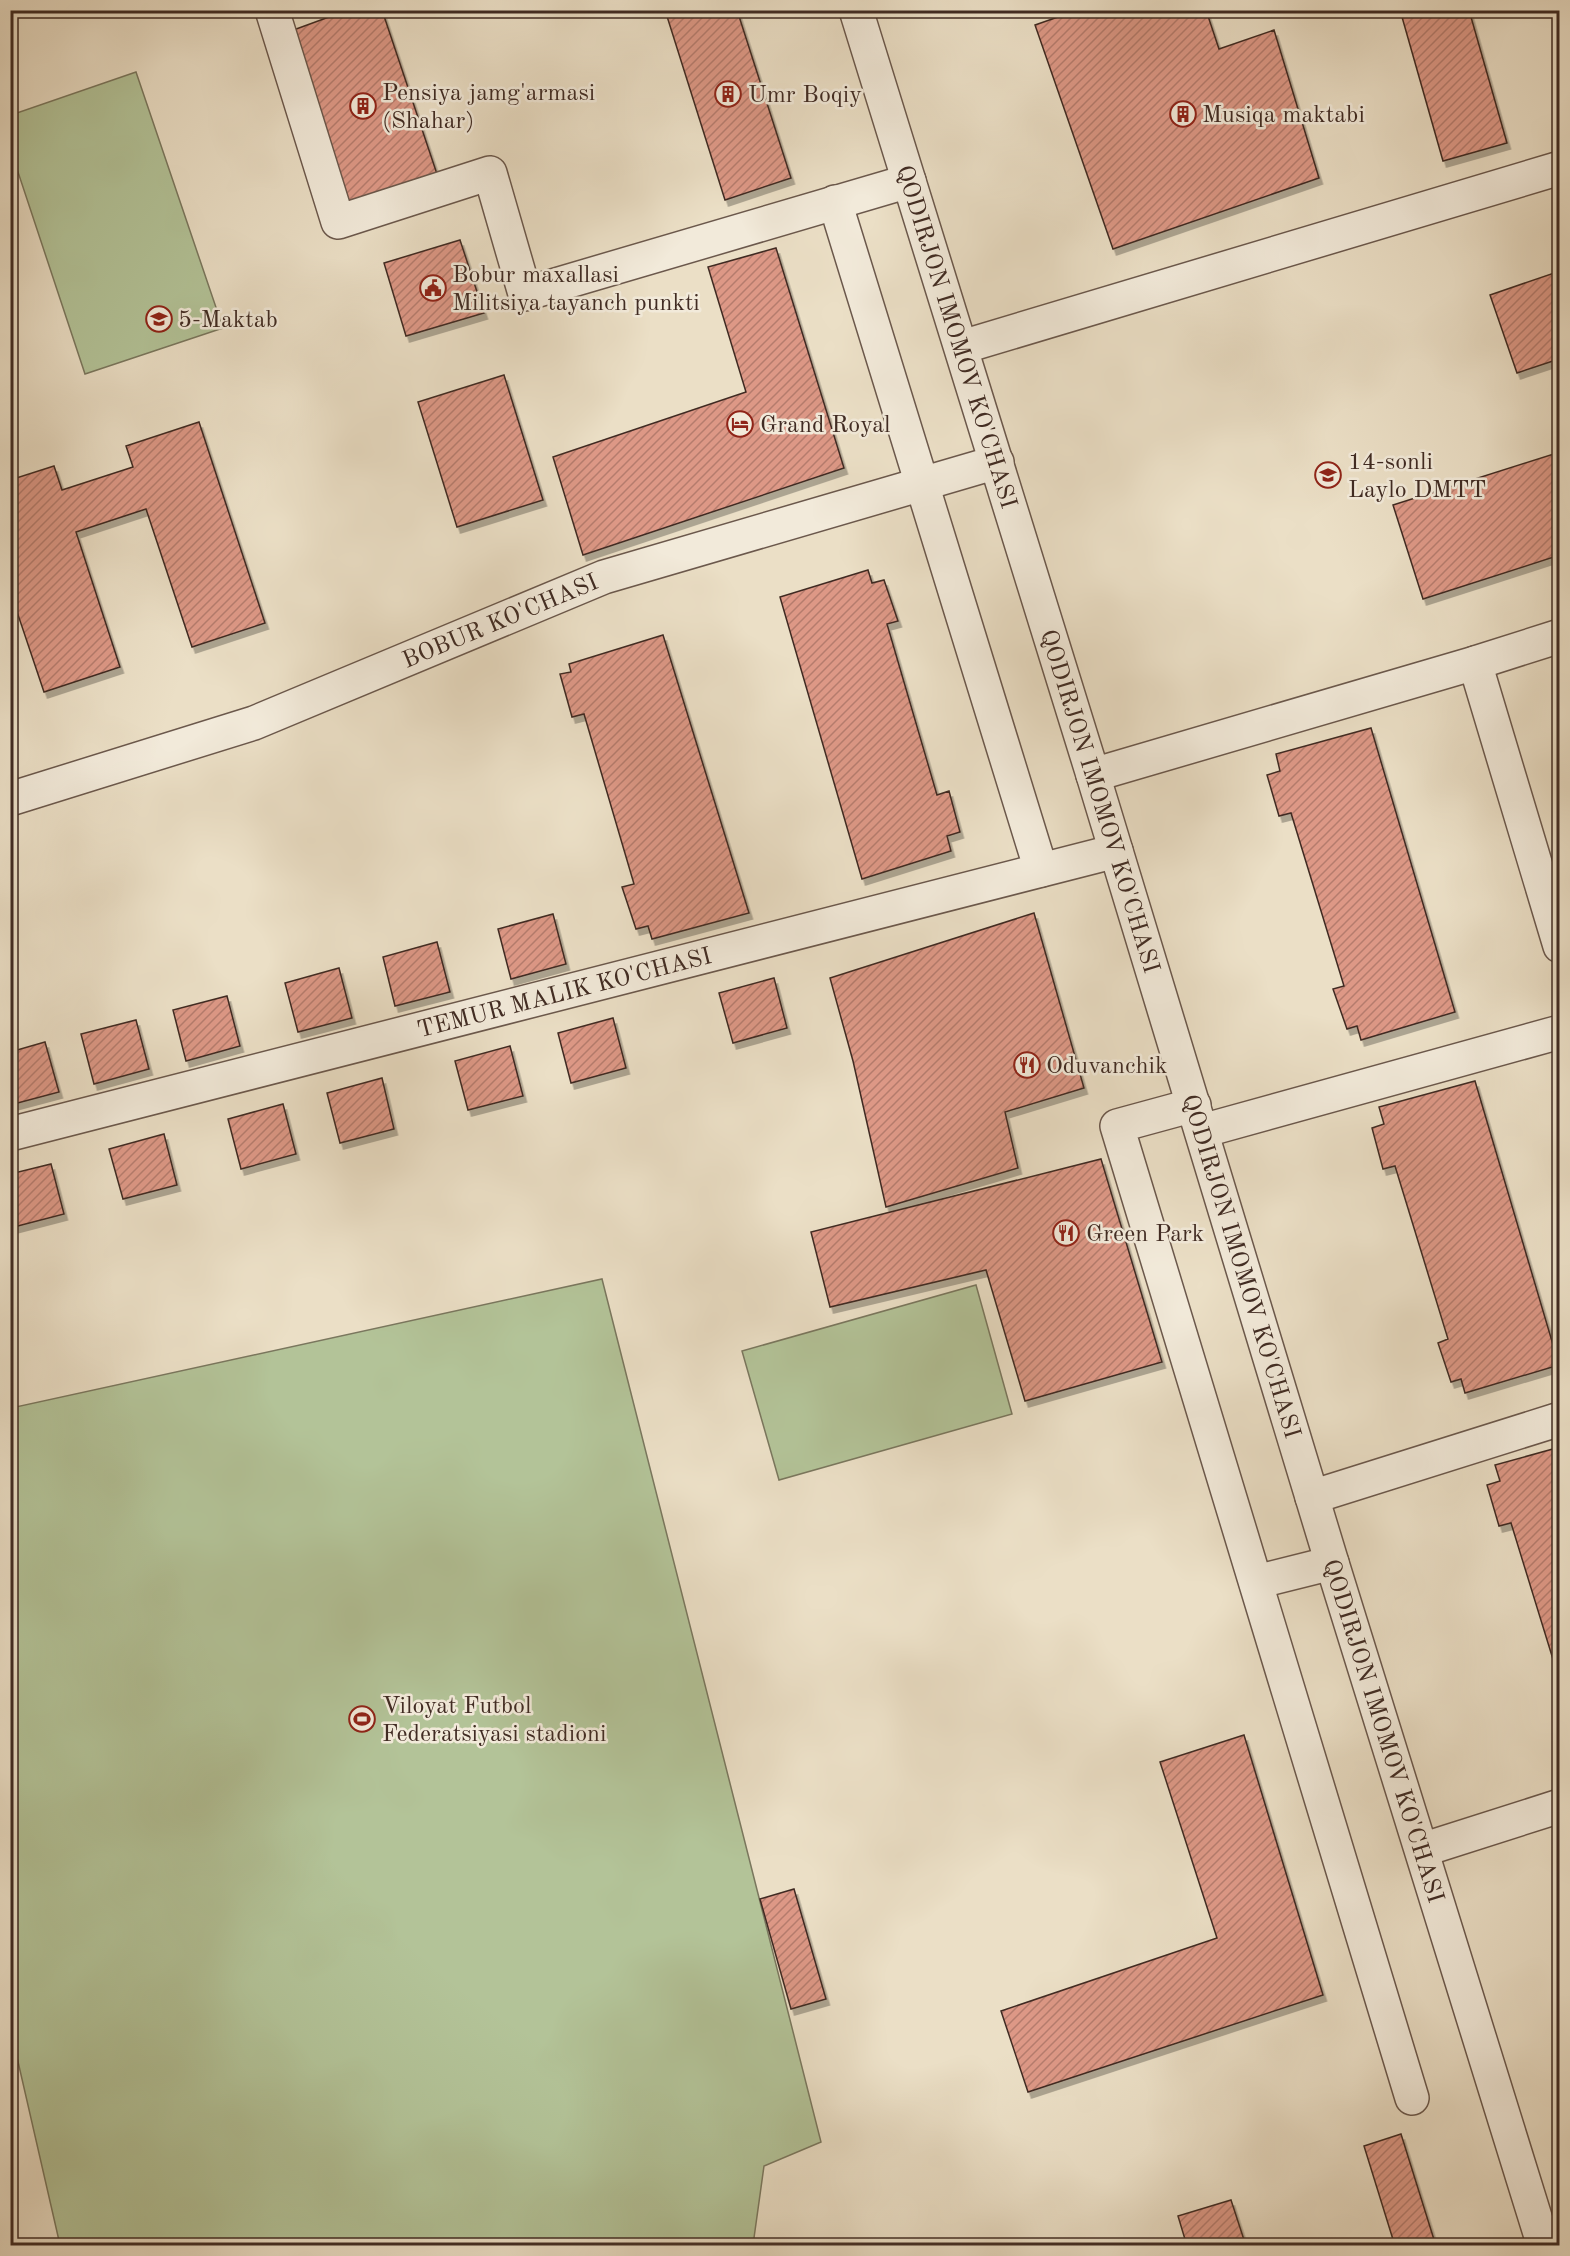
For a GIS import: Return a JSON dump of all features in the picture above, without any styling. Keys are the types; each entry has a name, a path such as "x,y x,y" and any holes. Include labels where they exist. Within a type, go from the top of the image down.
{"street":[{"path":"272,10 338,222 490,173 525,294 909,181"},
{"name":"QODIRJON IMOMOV KO'CHASI","path":"856,10 962,347 1332,1563 1544,2246"},
{"path":"962,347 1560,168"},
{"path":"835,202 1041,870"},
{"name":"BOBUR KO'CHASI","path":"10,799 254,723 604,577 997,462"},
{"path":"1093,775 1560,636"},
{"path":"1475,663 1560,946"},
{"name":"TEMUR MALIK KO'CHASI","path":"10,1134 1116,851"},
{"path":"1412,2098 1117,1126 1198,1118 1560,1032"},
{"path":"1312,1497 1560,1419"},
{"path":"1256,1582 1332,1563"},
{"path":"1422,1850 1560,1806"}],"green space":[{"path":"136,72 223,328 85,374 11,151 11,115"},
{"name":"Viloyat Futbol Federatsiyasi stadioni","path":"602,1279 821,2142 764,2166 753,2245 60,2245 11,2031 11,1408"},
{"path":"976,1285 1012,1414 779,1480 742,1351"}],"building":[{"name":"Pensiya jamg'armasi (Shahar)","path":"348,10 382,10 439,180 347,211 288,32"},
{"name":"Umr Boqiy","path":"665,10 737,10 791,178 725,200"},
{"name":"Musiqa maktabi","path":"1078,10 1206,10 1219,49 1274,30 1319,178 1113,249 1035,25"},
{"path":"1400,10 1469,10 1507,143 1443,161"},
{"name":"Bobur maxallasi Militsiya tayanch punkti","path":"460,240 484,313 406,336 384,263"},
{"name":"Grand Royal","path":"776,248 844,468 583,555 553,457 746,392 708,267"},
{"path":"1560,271 1560,369 1556,360 1517,373 1490,295"},
{"path":"504,375 543,500 457,527 418,402"},
{"path":"199,422 265,623 192,647 146,509 76,532 120,667 44,692 10,591 10,480 54,466 62,490 133,467 126,446"},
{"path":"1560,452 1560,555 1423,599 1393,505"},
{"path":"868,570 872,583 884,580 898,621 887,624 937,795 949,791 960,832 947,836 951,851 862,879 780,597"},
{"path":"663,635 749,913 652,939 648,926 636,929 622,887 634,884 584,714 572,717 560,674 571,672 569,664"},
{"path":"1371,728 1455,1012 1361,1040 1357,1026 1347,1029 1333,989 1344,986 1291,813 1279,816 1267,775 1280,771 1276,754"},
{"path":"1034,913 1084,1088 1005,1112 1018,1168 886,1207 853,1061 830,978"},
{"path":"553,914 566,964 511,979 498,929"},
{"path":"437,942 450,992 395,1006 383,957"},
{"path":"339,968 352,1018 298,1032 285,983"},
{"path":"774,978 787,1028 733,1043 719,993"},
{"path":"227,996 240,1046 186,1061 173,1010"},
{"path":"613,1018 626,1068 571,1083 558,1033"},
{"path":"136,1020 149,1069 94,1084 81,1034"},
{"path":"45,1042 59,1092 10,1105 10,1052"},
{"path":"510,1046 523,1096 468,1110 455,1061"},
{"path":"382,1078 394,1129 340,1143 327,1093"},
{"path":"1475,1081 1559,1365 1465,1393 1461,1379 1451,1382 1438,1343 1448,1339 1395,1166 1383,1169 1372,1128 1384,1124 1379,1107"},
{"path":"283,1104 296,1154 241,1169 228,1119"},
{"path":"164,1134 177,1185 123,1199 109,1149"},
{"path":"1101,1159 1162,1362 1025,1401 986,1270 830,1307 811,1232"},
{"path":"51,1164 64,1214 10,1228 10,1174"},
{"path":"1560,1447 1560,1682 1511,1523 1499,1526 1487,1485 1500,1481 1495,1465"},
{"path":"1244,1735 1323,1995 1028,2092 1001,2011 1217,1938 1160,1762"},
{"path":"794,1889 826,1999 791,2009 760,1899"},
{"path":"1401,2134 1436,2246 1395,2246 1364,2146"},
{"path":"1231,2200 1246,2246 1187,2246 1178,2216"}],"place":[{"name":"Umr Boqiy","path":"728,94"},
{"name":"Pensiya jamg'armasi (Shahar)","path":"363,106"},
{"name":"Musiqa maktabi","path":"1183,114"},
{"name":"Bobur maxallasi Militsiya tayanch punkti","path":"433,288"},
{"name":"5-Maktab","path":"159,319"},
{"name":"Grand Royal","path":"740,424"},
{"name":"14-sonli Laylo DMTT","path":"1328,475"},
{"name":"Oduvanchik","path":"1027,1065"},
{"name":"Green Park","path":"1066,1233"},
{"name":"Viloyat Futbol Federatsiyasi stadioni","path":"362,1719"}]}
